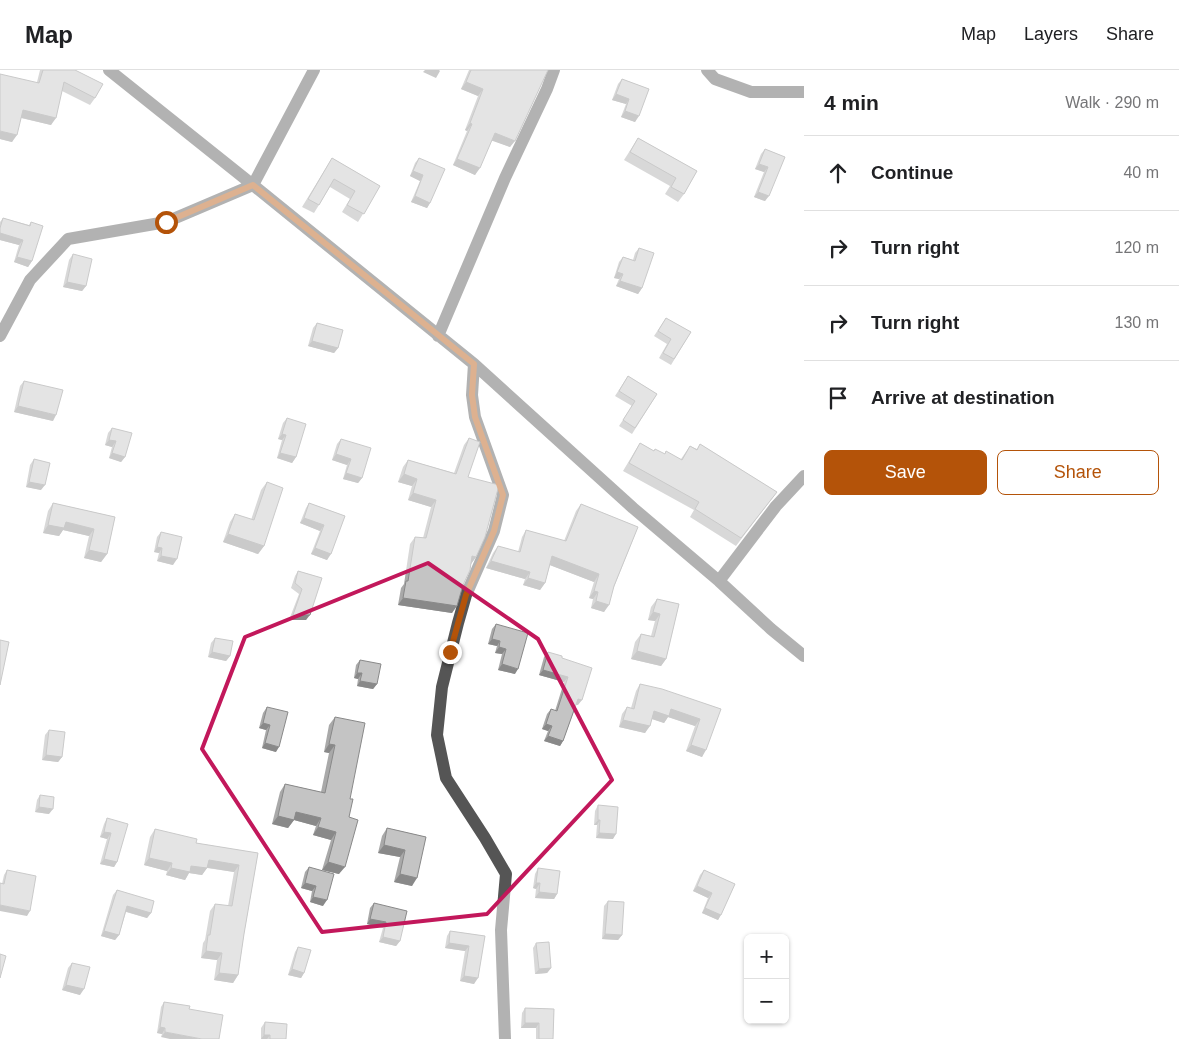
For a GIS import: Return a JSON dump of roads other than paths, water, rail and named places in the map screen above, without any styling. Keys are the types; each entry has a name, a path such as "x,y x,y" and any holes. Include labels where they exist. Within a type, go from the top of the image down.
{"street":[{"path":"109,70 474,364 633,508 804,656"},
{"path":"0,336 30,280 68,239 166,222 253,185 314,70"},
{"path":"438,336 505,178 554,70"},
{"path":"708,70 715,79 751,92 804,92"},
{"path":"474,364 472,395 475,417 503,495 494,531 466,595 458,624 442,687 437,735 446,778 506,874 502,930 505,1039"},
{"path":"719,581 776,506 804,476"}]}
